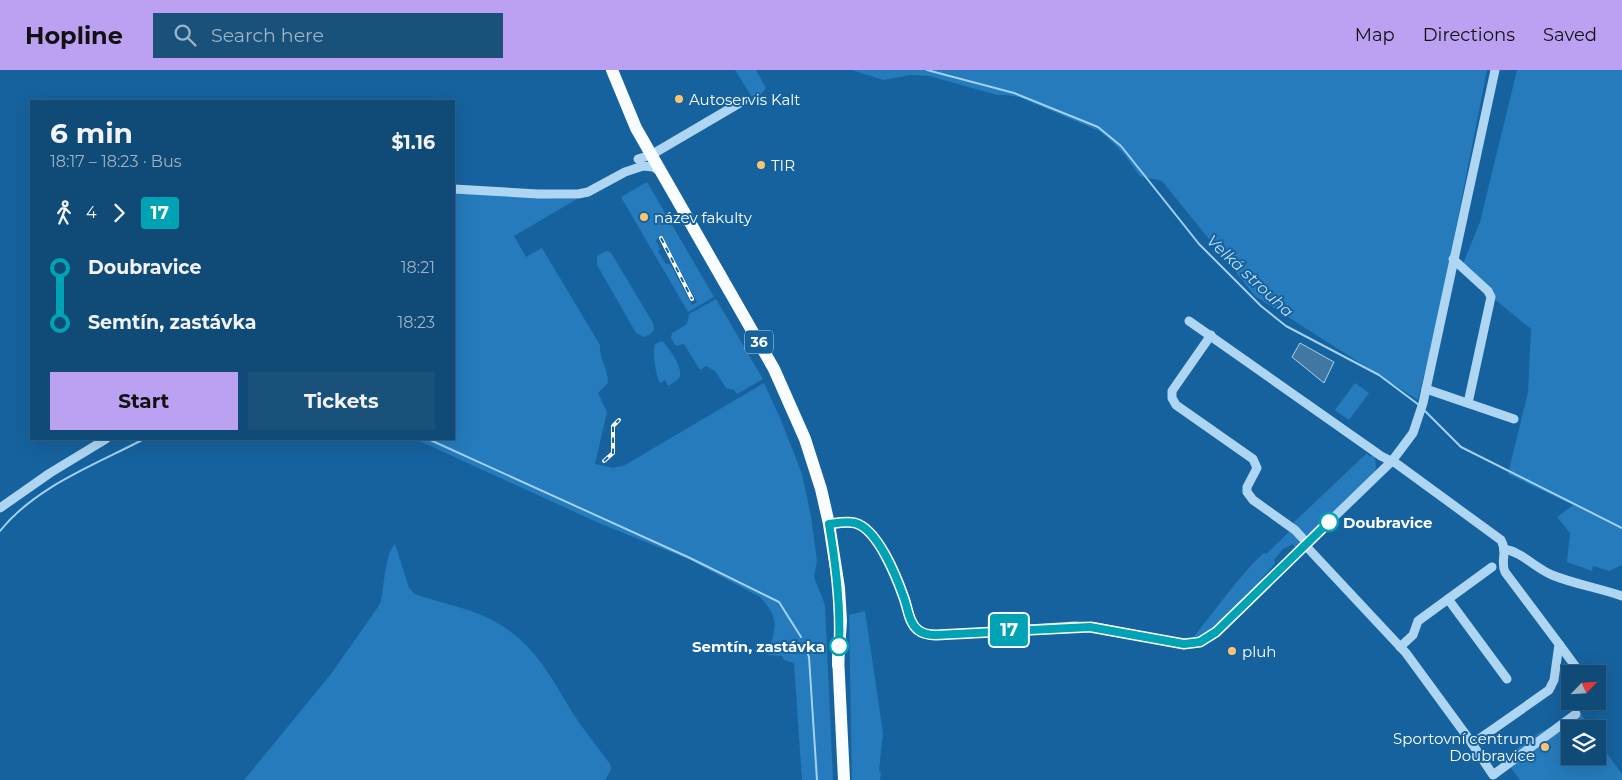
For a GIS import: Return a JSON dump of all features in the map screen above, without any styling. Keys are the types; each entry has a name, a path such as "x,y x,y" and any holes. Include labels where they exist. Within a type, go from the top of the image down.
{"main road":[{"name":"36","path":"612,70 627,110 642,139 781,383 813,462 829,524 840,608 838,665 844,780"}],"street":[{"path":"829,524 854,522 863,526 871,533 894,574 912,622 918,630 931,635 1090,627 1184,644 1206,640 1392,461 1409,440 1423,403 1495,70"},
{"path":"455,189 538,194 578,194 588,192 743,101"},
{"path":"640,163 642,139"},
{"path":"640,163 661,172"},
{"path":"1453,259 1488,291 1491,297 1468,404"},
{"path":"1189,320 1496,536 1502,543 1504,550 1503,568 1505,572 1574,665"},
{"path":"1211,335 1172,391 1172,398 1176,405 1253,459 1257,468 1247,487 1249,496 1295,530 1400,646 1493,775 1576,714"},
{"path":"1426,389 1514,419"},
{"path":"0,508 50,473 104,440"},
{"path":"1504,550 1513,551 1556,577 1622,596"},
{"path":"1400,646 1412,636 1418,621 1492,567"},
{"path":"1448,599 1507,679"},
{"path":"1472,744 1552,687 1559,644"}],"shaded area":[{"path":"735,70 756,70 766,88 755,102"},
{"path":"852,70 1487,70 1442,299 1418,400 1255,296 1162,181 1140,176 1124,154 1099,131 1019,97 997,95 929,76 911,75 883,80"},
{"path":"1517,70 1622,70 1622,565 1609,571 1593,566 1592,571 1567,562 1570,533 1557,517 1573,505 1508,474 1528,392 1531,329 1460,271 1480,222"},
{"path":"647,182 714,297 688,312 621,197","holes":["662,236 697,302 692,305 670,264 666,264 658,251 660,249 656,240"]},
{"path":"455,192 514,197 577,199 514,236 526,257 542,248 600,345 608,383 598,393 607,412 595,464 613,468 625,465 764,383 802,474 811,516 817,561 814,577 825,605 833,780 802,780 794,663 784,660 782,656 768,655 774,631 774,618 760,597 688,559 601,524 417,440 455,440"},
{"path":"606,251 610,252 613,256 653,323 654,330 649,335 644,337 636,333 597,265 597,256"},
{"path":"716,299 763,379 737,394 734,390 726,388 715,371 706,366 700,370 684,344 676,346 671,338 672,333 687,324 689,314"},
{"path":"662,341 674,357 680,372 678,379 668,386 665,380 660,383 655,364 655,344"},
{"path":"1300,343 1334,362 1324,383 1292,357"},
{"path":"1355,383 1369,393 1349,420 1335,410"},
{"path":"1367,453 1370,457 1373,454 1376,463 1375,472 1310,535 1305,536 1292,524"},
{"path":"1290,531 1300,541 1298,546 1294,547 1293,544 1283,549 1274,560 1274,565 1262,578 1260,584 1216,626 1197,637 1194,636 1254,562 1264,553 1266,554"},
{"path":"395,544 409,588 415,594 472,611 490,619 520,639 532,652 552,679 580,724 610,764 611,770 605,780 244,780 331,674 378,607 381,601 387,562"},
{"path":"865,611 883,733 879,771 881,772 880,780 852,780 849,615"},
{"name":"Sportovní centrum Doubravice","path":"1581,714 1585,720 1567,720"},
{"name":"Sportovní centrum Doubravice","path":"1561,723 1561,765 1606,765 1606,752 1622,774 1622,780 1520,780 1504,758 1540,732"}],"waterway":[{"name":"Velká strouha","path":"927,70 1014,93 1098,127 1121,146 1199,244 1261,306 1286,326 1379,375 1419,405"},
{"name":"Velká strouha","path":"1424,410 1461,447 1622,528"},
{"path":"0,531 15,515 48,489 142,440"},
{"path":"430,440 690,558 779,602 801,637"},
{"path":"805,647 809,657 817,780"}],"railway":[{"path":"661,238 692,299"},
{"path":"604,461 613,453 613,426 619,420"}],"bus line":[{"name":"17","path":"839,646 841,621 839,593 829,524 854,522 860,524 871,533 899,583 912,622 922,633 936,635 1075,626 1096,627 1184,644 1200,642 1216,632 1329,522"}],"place":[{"name":"Autoservis Kalt","path":"679,99"},
{"name":"TIR","path":"761,165"},
{"name":"název fakulty","path":"644,217"},
{"name":"Doubravice","path":"1329,522"},
{"name":"Semtín, zastávka","path":"839,646"},
{"name":"pluh","path":"1232,651"},
{"name":"Sportovní centrum Doubravice","path":"1545,747"}]}
